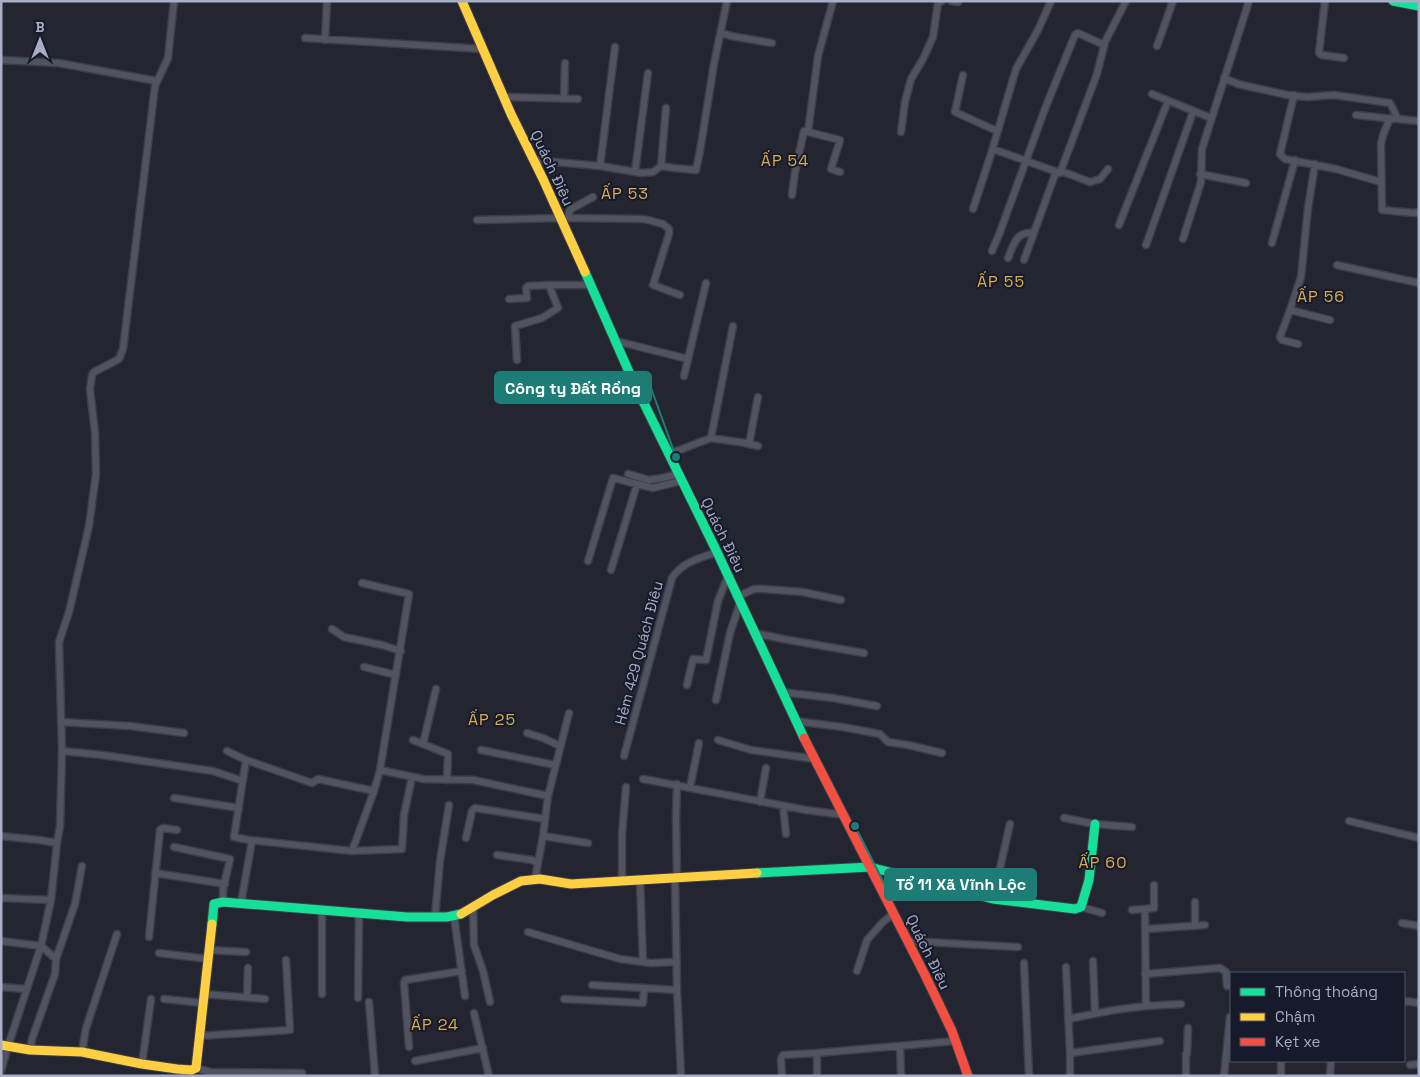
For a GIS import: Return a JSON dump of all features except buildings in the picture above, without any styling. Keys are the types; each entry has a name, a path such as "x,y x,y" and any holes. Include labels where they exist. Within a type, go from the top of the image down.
{"street":[{"path":"1,1071 5,1045 41,946 51,900 60,826 62,751 59,642 69,612 89,526 96,474 95,433 90,381 94,372 119,359 123,348 155,86 168,58 174,1"},
{"path":"325,40 327,1"},
{"name":"Quách Điêu","path":"462,1 533,160 565,218 591,285 633,381 717,552 795,721 952,1031 968,1076"},
{"path":"661,166 696,170 727,1"},
{"path":"808,132 818,56 833,1"},
{"path":"900,132 911,79 933,37 938,3 942,1"},
{"path":"951,1 958,1"},
{"path":"972,209 993,149 1016,68 1038,30 1051,1"},
{"path":"1024,260 1097,74 1104,45 1126,1"},
{"path":"1158,46 1173,1"},
{"path":"1183,239 1201,182 1202,148 1249,1"},
{"path":"1325,1 1319,53 1344,58"},
{"path":"1393,1 1419,6"},
{"path":"721,33 772,43"},
{"path":"992,251 1075,34 1078,33 1104,45"},
{"path":"305,38 483,49"},
{"path":"600,166 616,46"},
{"path":"1,60 58,63 157,81"},
{"path":"564,99 566,63"},
{"path":"635,172 648,73"},
{"path":"963,75 954,111 997,131"},
{"path":"1224,78 1254,88 1294,95 1334,95 1390,103 1398,119"},
{"path":"1152,94 1211,118"},
{"path":"1294,95 1280,154 1285,159 1316,164 1381,182"},
{"path":"504,97 578,99"},
{"path":"1119,225 1168,101"},
{"path":"533,160 600,166 635,172 650,173 656,171 661,166 666,108"},
{"path":"1146,246 1194,112"},
{"path":"1356,115 1419,121"},
{"path":"1390,118 1381,144 1382,210 1419,212"},
{"path":"792,195 804,131 840,140 831,169 840,172"},
{"path":"993,149 1090,182 1100,179 1108,169"},
{"path":"1272,243 1296,160"},
{"path":"1298,344 1282,340 1280,337 1301,277 1308,208 1316,164"},
{"path":"1200,174 1246,183"},
{"path":"565,218 571,209 593,197"},
{"path":"477,220 565,218 644,220 665,225 668,229 668,234 653,285 680,295"},
{"path":"1008,258 1018,237 1022,233 1034,233"},
{"path":"1337,265 1419,283"},
{"path":"684,376 706,283"},
{"path":"518,360 515,326 542,318 558,308 549,285"},
{"path":"509,299 527,298 526,288 528,286 591,285"},
{"path":"1290,310 1330,320"},
{"path":"711,438 733,326"},
{"path":"616,341 688,358"},
{"path":"749,444 758,398"},
{"path":"669,454 711,438 758,446"},
{"path":"628,474 649,480 680,477"},
{"path":"588,561 613,478 652,488 680,477"},
{"path":"611,570 637,484"},
{"name":"Hẻm 429 Quách Điêu","path":"624,756 672,578 682,566 717,552"},
{"path":"687,686 693,659 706,660 718,601 728,576"},
{"path":"352,851 380,770 410,594 362,583"},
{"path":"716,700 738,600 754,589 764,589 803,592 841,600"},
{"path":"332,630 344,637 401,651"},
{"path":"754,633 783,640 864,653"},
{"path":"364,667 396,675"},
{"path":"423,744 436,688"},
{"path":"781,692 877,706"},
{"path":"535,879 548,796 569,714"},
{"path":"795,721 880,734 888,742 942,753"},
{"path":"61,722 130,726 184,733"},
{"path":"526,734 543,738 560,746"},
{"path":"413,740 448,754 447,780"},
{"path":"718,740 751,750 815,759"},
{"path":"690,787 699,742"},
{"path":"482,750 555,765"},
{"path":"62,751 213,771 244,781"},
{"path":"227,751 246,760 312,783 318,779 374,791"},
{"path":"246,760 234,837 252,841 352,851 402,849 404,815 412,777"},
{"path":"760,802 766,768"},
{"path":"380,770 423,779 473,780 548,796"},
{"path":"643,779 844,816"},
{"path":"677,784 677,990 682,1076"},
{"path":"622,881 622,834 626,788"},
{"path":"174,798 240,808"},
{"path":"435,917 440,861 449,805"},
{"path":"783,806 786,834"},
{"path":"466,838 472,811 475,808 545,820"},
{"path":"1064,818 1095,824 1132,827"},
{"path":"1349,821 1419,838"},
{"path":"993,899 1010,824"},
{"path":"1081,907 1089,880 1095,824"},
{"path":"149,937 160,830 162,828 176,830"},
{"path":"1,836 57,843"},
{"path":"543,836 588,844"},
{"path":"241,903 252,841"},
{"path":"174,847 230,859 224,902"},
{"path":"496,855 538,862"},
{"path":"30,1050 32,1039 55,974 56,959 75,904 82,866"},
{"path":"196,1068 214,904 224,902 407,917 454,916 521,881 535,879 571,884 870,867 993,899 1074,909 1081,907 1102,913"},
{"path":"155,873 225,884"},
{"path":"640,880 643,962"},
{"path":"1132,910 1145,910 1154,907 1154,885"},
{"path":"1,898 51,900"},
{"path":"1194,902 1195,926"},
{"path":"473,906 474,946 490,1002"},
{"path":"322,910 322,994"},
{"path":"1145,910 1146,1006"},
{"path":"358,998 360,913"},
{"path":"857,970 867,940 883,922 894,914"},
{"path":"454,916 465,996"},
{"path":"1402,923 1419,926"},
{"path":"1146,929 1205,925"},
{"path":"528,932 620,959 651,963 677,962"},
{"path":"82,1052 86,1028 117,934"},
{"path":"1,941 41,946 56,959"},
{"path":"908,941 1018,947"},
{"path":"159,953 208,954 246,952"},
{"path":"199,1036 290,1030 286,960"},
{"path":"1093,961 1095,1013"},
{"path":"1024,963 1029,1076"},
{"path":"1066,967 1070,1076"},
{"path":"247,997 248,968"},
{"path":"1145,974 1220,968 1226,972 1227,986"},
{"path":"409,1048 405,980 462,971"},
{"path":"592,985 677,990"},
{"path":"1,986 26,989"},
{"path":"564,1000 643,1003 644,988"},
{"path":"204,994 265,999"},
{"path":"142,1064 151,999"},
{"path":"164,999 203,1004"},
{"path":"1405,1001 1419,1003"},
{"path":"369,1002 375,1076"},
{"path":"1068,1019 1146,1006 1181,1004"},
{"path":"474,1013 489,1076"},
{"path":"1224,1076 1230,1017"},
{"path":"1186,1076 1188,1028"},
{"path":"782,1076 781,1059 783,1055 817,1054 956,1041"},
{"path":"1070,1053 1160,1041"},
{"path":"5,1045 30,1050 82,1052 177,1073 196,1068 210,1072 302,1072"},
{"path":"900,1046 901,1076"},
{"path":"415,1061 482,1048"},
{"path":"817,1054 817,1076"},
{"path":"1281,1062 1282,1076"},
{"path":"1330,1076 1331,1062"},
{"path":"1410,1065 1419,1064"}],"traffic: fast":[{"path":"1393,1 1419,6"},
{"path":"585,272 633,381 717,552 804,738"},
{"path":"757,873 870,867 993,899 1075,909 1081,907 1089,880 1095,824"},
{"path":"212,924 214,904 223,902 407,917 447,917 461,914"}],"traffic: slow":[{"path":"462,1 511,114 585,272"},
{"path":"461,914 521,881 540,879 571,884 757,873"},
{"path":"1,1045 30,1050 82,1052 177,1069 191,1070 196,1068 212,924"}],"traffic: jam":[{"path":"804,738 925,975 952,1031 968,1076"}],"place":[{"name":"Công ty Đất Rồng","path":"676,457"},
{"name":"Tổ 11 Xã Vĩnh Lộc","path":"855,826"}],"district":[{"name":"ẤP 54","path":"785,160"},
{"name":"ẤP 53","path":"625,193"},
{"name":"ẤP 55","path":"1001,281"},
{"name":"ẤP 56","path":"1321,296"},
{"name":"ẤP 25","path":"492,719"},
{"name":"ẤP 60","path":"1103,862"},
{"name":"ẤP 24","path":"435,1024"}]}
